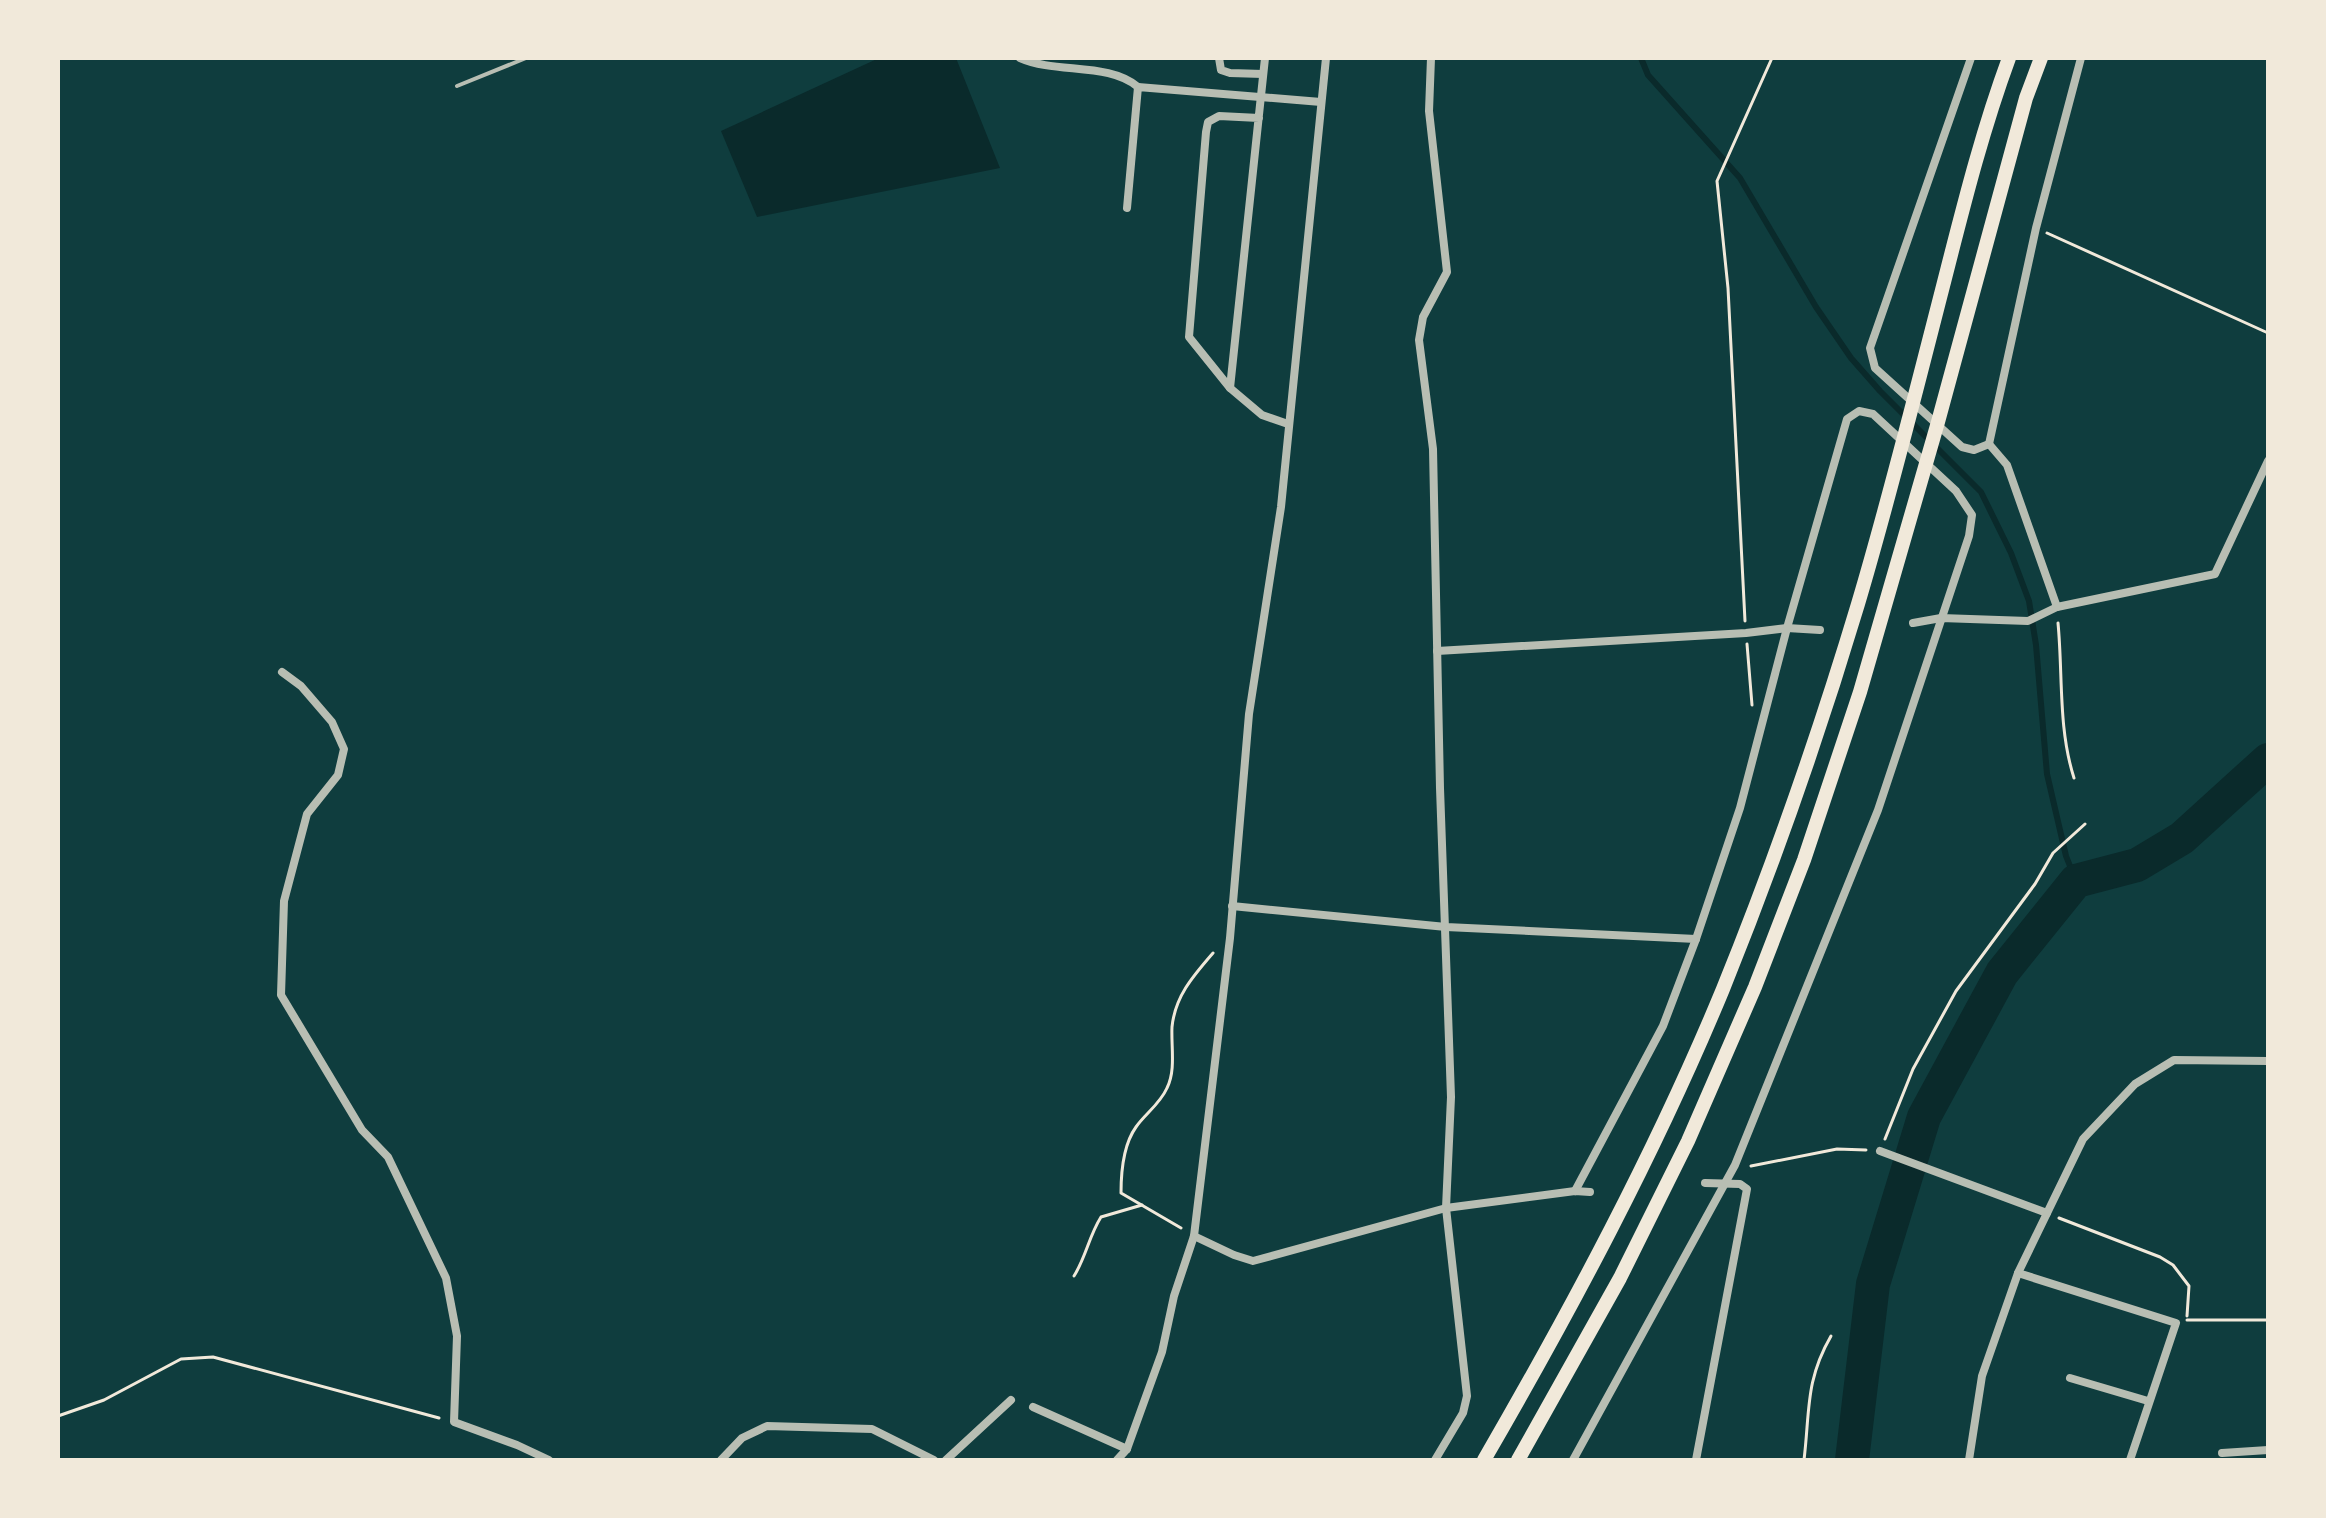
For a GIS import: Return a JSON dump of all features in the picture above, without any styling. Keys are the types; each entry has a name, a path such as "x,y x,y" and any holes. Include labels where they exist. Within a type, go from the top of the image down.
{"highway":[{"path":"1484,1460 1525,1389 1629,1191 1721,991 1772,863 1812,750 1901,450 1972,175 2009,58"},
{"path":"1518,1460 1620,1278 1688,1141 1755,987 1804,860 1860,692 1938,422 2026,98 2041,58"}],"street":[{"path":"1020,58 1034,64 1126,76 1138,87 1321,102"},
{"path":"1219,58 1221,70 1263,74"},
{"path":"1230,388 1265,58"},
{"path":"1117,1460 1127,1449 1162,1352 1174,1296 1194,1236 1230,938 1249,714 1281,507 1326,58"},
{"path":"1431,58 1429,111 1447,272 1423,317 1419,340 1433,449 1451,1097 1446,1208 1467,1396 1463,1413 1435,1460"},
{"path":"1971,58 1870,348 1875,368 1962,447 1974,450 1989,444"},
{"path":"1989,444 2036,228 2081,58"},
{"path":"1127,208 1138,87"},
{"path":"1259,118 1219,116 1208,122 1189,337 1230,388 1262,415 1288,424"},
{"path":"1573,1460 1735,1165 1878,810 1969,536 1972,515 1956,491 1873,414 1859,411 1847,419 1787,628 1740,808 1663,1026 1575,1191"},
{"path":"1989,444 2007,465 2053,608"},
{"path":"1913,623 1941,618 2028,621 2053,608 2215,574 2268,461"},
{"path":"1437,651 1787,628 1820,630"},
{"path":"282,672 301,686 332,722 344,749 338,775 307,814 284,901 281,995 362,1130 388,1157 446,1278 457,1336 454,1422 549,1460"},
{"path":"1232,906 1446,927 1696,939"},
{"path":"1969,1460 1982,1376 2018,1273 2083,1139 2135,1084 2174,1060 2268,1061"},
{"path":"1880,1151 2047,1213"},
{"path":"1696,1460 1747,1189 1740,1184 1726,1182 1705,1183"},
{"path":"1194,1236 1253,1261 1446,1208 1575,1191 1590,1192"},
{"path":"2018,1273 2176,1323 2130,1460"},
{"path":"2070,1378 2148,1401"},
{"path":"946,1460 1011,1400"},
{"path":"1033,1407 1127,1449"},
{"path":"721,1460 742,1438 767,1426 872,1429 934,1460"},
{"path":"2222,1453 2268,1450"}],"lane":[{"path":"457,86 526,58"}],"path":[{"path":"1752,709 1737,504 1728,288 1717,181 1772,58"},
{"path":"2036,228 2268,333"},
{"path":"2053,608 2062,663 2062,722 2074,778"},
{"path":"1735,1165 1754,1166 1837,1149 1880,1151 1913,1069 1956,991 2035,884 2053,853 2085,824"},
{"path":"1194,1236 1121,1193 1121,1175 1125,1151 1135,1128 1167,1091 1172,1075 1172,1025 1179,997 1194,974 1230,938"},
{"path":"1074,1276 1085,1258 1092,1232 1101,1217 1142,1205"},
{"path":"2047,1213 2160,1257 2173,1265 2189,1286 2186,1320"},
{"path":"2176,1323 2186,1320 2268,1320"},
{"path":"1804,1460 1809,1391 1815,1368 1831,1336"},
{"path":"58,1416 104,1400 181,1359 213,1357 454,1422"}],"water":[{"path":"879,58 956,58 1000,168 757,217 721,131"}],"waterway":[{"path":"1641,58 1648,75 1740,178 1816,307 1851,358 1981,492 2011,553 2029,601 2036,645 2047,774 2066,856 2076,881"},
{"path":"1852,1460 1873,1284 1924,1117 2002,973 2076,881 2137,865 2182,838 2268,760"}]}
